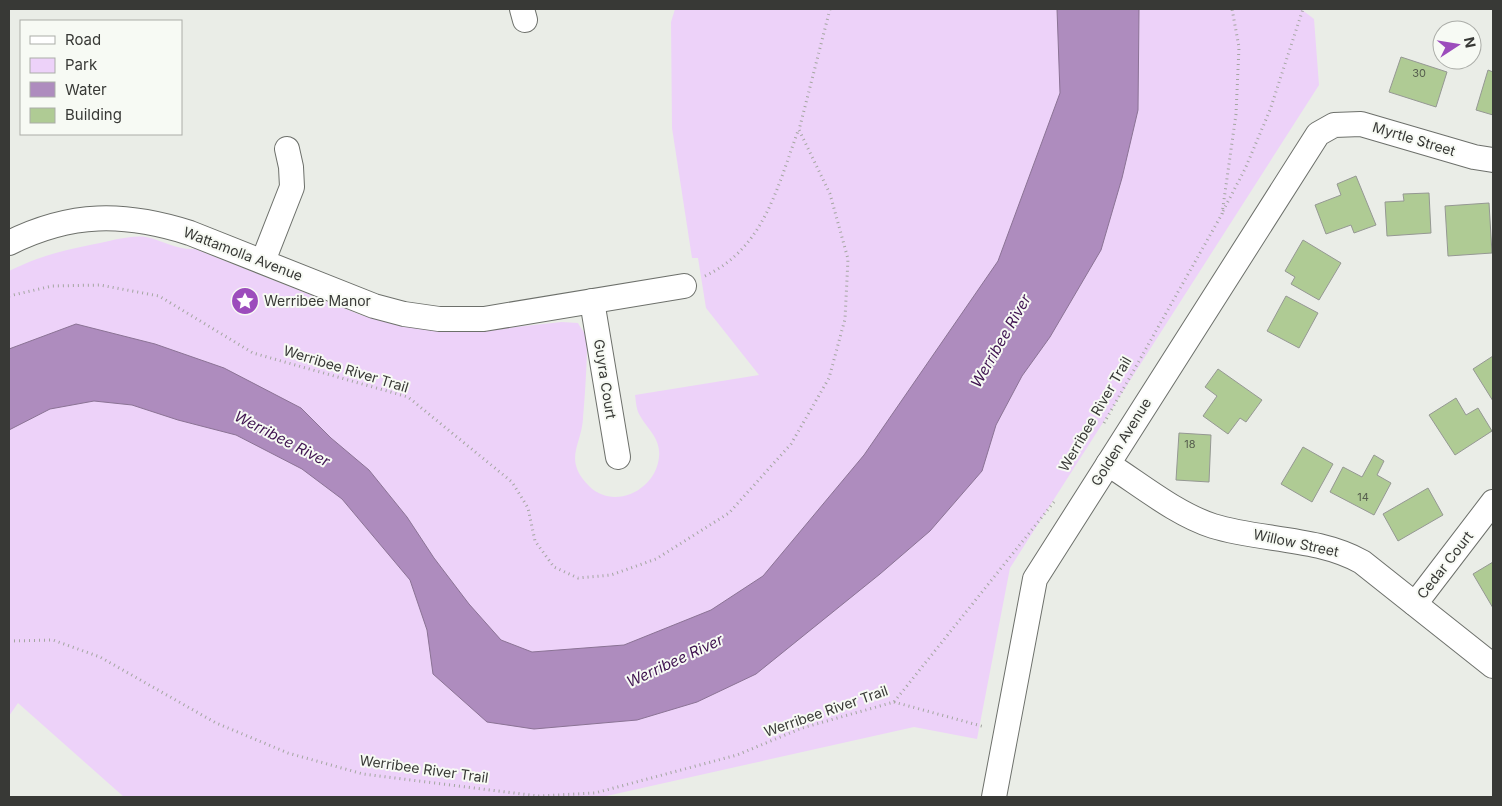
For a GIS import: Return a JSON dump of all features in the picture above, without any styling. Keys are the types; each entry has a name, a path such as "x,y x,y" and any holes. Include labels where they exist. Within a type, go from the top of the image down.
{"street":[{"name":"Myrtle Street","path":"1334,125 1352,123 1366,125 1474,157 1493,160"},
{"name":"Golden Avenue","path":"994,797 1035,579 1318,134 1334,125"},
{"path":"263,261 292,186 291,167 287,149"},
{"name":"Wattamolla Avenue","path":"9,243 30,232 56,224 93,217 127,218 162,224 190,232 374,306 404,314 439,319 484,319 684,286"},
{"name":"Guyra Court","path":"592,301 618,457"},
{"name":"Willow Street","path":"1108,464 1198,520 1257,536 1320,546 1348,554 1362,562 1493,666"},
{"name":"Cedar Court","path":"1415,604 1493,502"}],"path":[{"path":"684,286 723,268 745,249 766,216 798,130 830,9"},
{"name":"Werribee River Trail","path":"1101,428 1222,214 1236,114 1239,47 1232,9"},
{"path":"1222,214 1245,169 1270,110 1303,9"},
{"name":"Werribee River Trail","path":"9,296 52,286 100,285 159,296 253,353 408,397 512,482 528,508 535,541 554,567 578,578 611,574 656,559 729,514 791,444 829,378 845,319 848,259 830,194 798,130"},
{"name":"Werribee River Trail","path":"9,641 52,640 100,657 216,724 288,753 362,774 538,796 595,793 737,755 802,728 894,702 1060,494"},
{"path":"894,702 1006,733"}],"green space":[{"path":"675,9 1301,9 1314,19 1319,85 1010,568 977,739 914,727 602,797 124,797 18,703 9,716 9,271 21,265 76,248 123,238 146,237 176,247 195,249 361,315 400,326 469,332 562,322 578,323 586,336 587,350 582,429 575,460 581,477 589,486 599,493 610,497 621,497 642,487 656,469 659,457 658,444 639,414 635,395 759,375 706,308 698,258 692,258 672,128 671,22"}],"water":[{"name":"Werribee River","path":"1057,9 1139,9 1138,110 1122,178 1101,250 1050,337 1022,376 996,425 982,471 930,531 756,674 697,702 637,720 534,729 487,722 433,674 427,630 410,580 342,499 302,469 236,435 178,420 132,405 94,401 50,409 9,430 9,349 76,324 155,344 224,368 301,408 331,438 369,470 407,517 434,558 469,604 501,640 532,652 624,645 711,610 763,576 864,455 998,261 1060,93"}],"building":[{"path":"1401,57 1432,67 1432,70 1447,72 1436,107 1389,92"},
{"path":"1488,70 1493,72 1493,115 1476,110"},
{"path":"1356,176 1376,225 1354,233 1351,225 1326,234 1315,205 1341,195 1337,184"},
{"path":"1429,193 1431,233 1387,236 1385,202 1404,201 1403,194"},
{"path":"1489,203 1492,253 1448,256 1445,206"},
{"path":"1303,240 1341,263 1319,300 1291,284 1295,277 1285,271"},
{"path":"1286,296 1318,313 1299,348 1267,331"},
{"path":"1493,356 1493,401 1473,369"},
{"path":"1218,369 1262,400 1246,422 1240,418 1228,434 1203,416 1217,396 1205,387"},
{"path":"1456,398 1466,415 1478,408 1492,431 1455,455 1429,415"},
{"path":"1179,433 1211,435 1209,482 1176,480"},
{"path":"1303,447 1333,464 1312,502 1281,484"},
{"path":"1374,455 1384,461 1377,475 1391,483 1374,515 1330,492 1343,467 1362,477"},
{"path":"1428,488 1443,515 1398,541 1383,514"},
{"path":"1493,562 1493,608 1473,574"}],"place":[{"name":"Werribee Manor","path":"245,301"}]}
